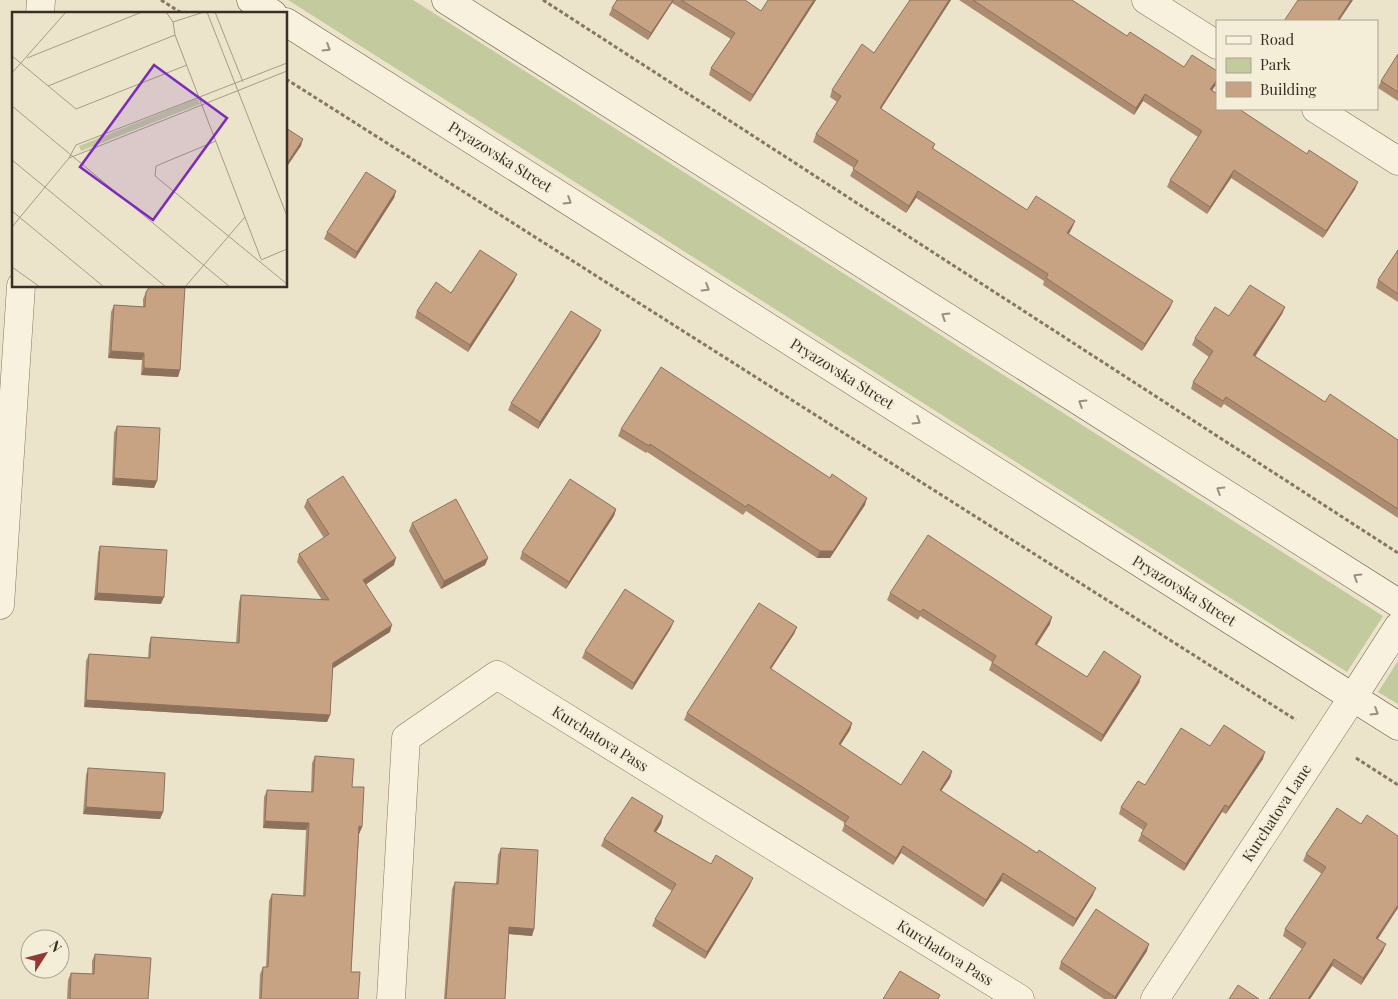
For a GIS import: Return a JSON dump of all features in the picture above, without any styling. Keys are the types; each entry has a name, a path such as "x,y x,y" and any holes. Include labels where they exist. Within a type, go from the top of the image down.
{"street":[{"path":"251,0 270,12"},
{"path":"446,0 1398,603"},
{"path":"1146,0 1216,44"},
{"name":"Pryazovska Street","path":"288,23 1398,726"},
{"path":"1318,110 1398,161"},
{"path":"0,605 21,288"},
{"name":"Kurchatova Lane","path":"1155,999 1398,626"},
{"name":"Kurchatova Pass","path":"391,999 406,738 497,675 1020,999"}],"path":[{"path":"161,0 180,12"},
{"path":"543,0 1398,553"},
{"path":"288,80 1398,785"}],"green space":[{"path":"288,0 413,0 1383,616 1347,672"},
{"path":"1398,661 1398,704 1378,692"}],"building":[{"path":"617,0 673,0 651,33 612,8"},
{"path":"681,0 745,0 761,11 768,0 814,0 753,95 711,68 735,33"},
{"path":"910,0 949,0 880,108 935,144 932,148 1027,210 1036,196 1075,221 1067,233 1173,301 1145,344 1046,278 1048,274 918,191 909,206 853,169 858,161 816,134 841,96 832,90 862,44 874,53"},
{"path":"973,0 1072,0 1127,36 1130,32 1184,67 1192,55 1216,70 1216,81 1210,89 1216,93 1216,110 1241,110 1307,154 1309,150 1358,182 1326,231 1234,170 1210,207 1170,180 1202,131 1145,94 1136,108"},
{"path":"1298,0 1351,0 1338,20 1285,20"},
{"path":"1398,54 1398,92 1381,81"},
{"path":"288,129 303,139 288,162"},
{"path":"366,172 396,191 357,252 327,232"},
{"path":"480,250 517,274 470,345 417,311 436,282 451,293"},
{"path":"1398,250 1398,294 1378,280"},
{"path":"1250,285 1285,307 1253,355 1325,402 1330,394 1398,440 1398,509 1226,397 1223,401 1193,382 1213,351 1195,338 1215,307 1229,316"},
{"path":"149,288 185,288 180,370 144,368 144,353 111,351 114,305 145,307 146,292"},
{"path":"571,311 601,330 540,422 511,403"},
{"path":"661,367 830,478 832,474 867,498 833,551 820,551 748,504 746,507 650,444 649,446 621,429"},
{"path":"117,426 160,428 157,481 114,478"},
{"path":"343,476 396,558 363,580 392,625 333,663 330,715 86,700 89,654 150,658 151,637 239,643 241,595 329,600 299,554 329,534 307,500"},
{"path":"570,479 616,509 569,582 522,552"},
{"path":"456,499 488,558 444,581 412,523"},
{"path":"928,535 1052,617 1035,644 1087,677 1104,651 1141,676 1103,735 992,663 996,656 923,609 920,612 890,593"},
{"path":"100,546 167,550 164,597 97,593"},
{"path":"625,589 674,621 634,683 585,651"},
{"path":"759,603 797,627 770,668 852,723 839,744 901,785 923,751 952,771 940,790 1037,853 1039,850 1096,888 1076,919 1003,873 986,900 903,846 896,858 844,824 849,817 687,713"},
{"path":"1224,725 1265,752 1229,807 1225,805 1186,864 1141,834 1147,824 1121,807 1138,781 1145,785 1181,728 1210,746"},
{"path":"315,756 354,759 352,787 364,787 362,827 359,826 351,972 360,972 358,999 261,999 263,967 268,967 272,894 305,896 309,823 265,821 267,790 313,792"},
{"path":"88,768 165,773 163,812 86,807"},
{"path":"632,797 663,816 654,831 711,864 716,855 753,878 707,952 655,919 676,884 604,839"},
{"path":"1337,808 1361,824 1367,815 1398,836 1398,905 1376,938 1386,944 1363,978 1334,959 1308,999 1269,999 1306,943 1285,929 1326,867 1306,854"},
{"path":"501,848 538,850 534,929 509,927 505,999 446,999 455,882 498,884"},
{"path":"1096,909 1149,944 1115,997 1061,962"},
{"path":"95,954 151,958 148,999 70,999 71,973 94,974"},
{"path":"900,971 940,995 938,999 883,999"},
{"path":"1238,985 1259,999 1229,999"}]}
